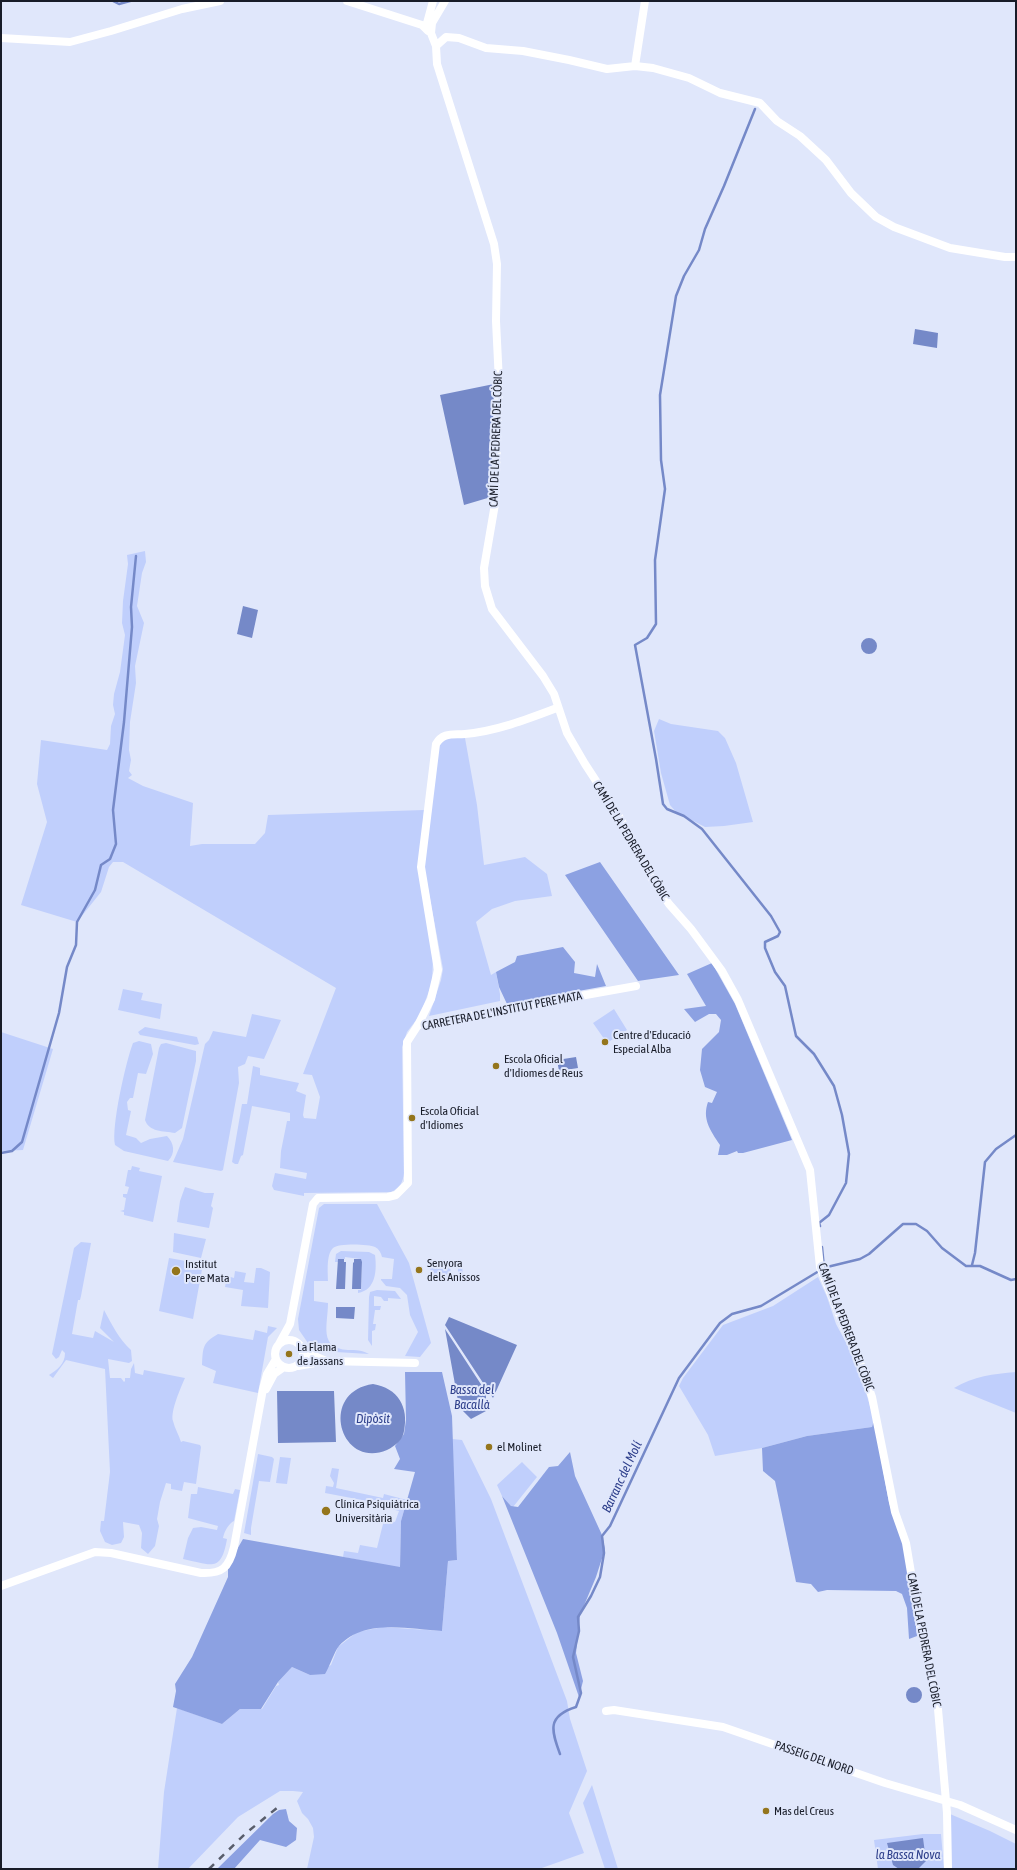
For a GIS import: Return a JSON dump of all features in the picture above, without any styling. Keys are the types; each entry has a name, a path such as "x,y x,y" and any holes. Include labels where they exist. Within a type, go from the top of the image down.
{"street":[{"path":"1,38 70,42 182,9 220,1"},
{"path":"347,1 422,25 431,34"},
{"name":"CAMÍ DE LA PEDRERA DEL CÒBIC","path":"433,1 427,23 436,46 437,64 494,244 497,264 496,321 499,382 496,496 484,568 486,586 492,609 543,676 554,694 567,733 625,826 652,879 669,904 691,929 722,971 738,1000 810,1170 820,1267 861,1365 872,1397 895,1512 906,1543 920,1626 938,1709 945,1800 948,1869"},
{"path":"431,34 432,23 445,1"},
{"path":"635,66 645,1"},
{"path":"436,46 446,37 459,38 486,48 523,51 607,69 635,66 653,68 688,78 720,93 760,103 777,121 800,136 826,160 851,193 876,217 894,227 950,248 1005,257 1016,257"},
{"path":"418,1025 431,998 438,970 421,868 436,744 439,738 446,734 482,732 558,708"},
{"name":"CARRETERA DE L'INSTITUT PERE MATA","path":"279,1344 290,1324 313,1204 318,1198 388,1197 396,1195 408,1183 407,1042 418,1025 636,986"},
{"name":"CARRETERA DE L'INSTITUT PERE MATA","path":"290,1324 296,1342"},
{"path":"284,1368 276,1359 275,1350 279,1344 287,1340 296,1342 303,1351 326,1361"},
{"path":"298,1366 302,1360 303,1351"},
{"path":"1,1586 95,1552 111,1553 200,1572 211,1573 224,1569 232,1559 267,1374 276,1359"},
{"path":"263,1394 274,1374 284,1368 326,1361 415,1363"},
{"name":"PASSEIG DEL NORD","path":"606,1710 723,1727 822,1762 960,1805 1016,1830"}],"shaded area":[{"path":"145,551 146,562 142,573 137,606 144,623 135,666 136,683 130,722 129,750 131,760 129,771 132,775 128,778 143,786 193,803 190,846 202,844 255,844 265,833 268,815 424,810 421,848 433,959 432,983 420,1015 407,1032 402,1047 404,1173 403,1179 397,1189 391,1192 304,1193 304,1196 274,1190 272,1186 275,1173 306,1179 307,1173 280,1168 281,1151 287,1121 290,1121 290,1113 252,1106 243,1155 241,1156 238,1164 232,1162 242,1104 247,1104 253,1066 260,1068 260,1075 299,1083 296,1091 306,1095 303,1115 304,1118 316,1119 320,1097 312,1075 303,1074 336,988 123,862 113,862 109,867 101,892 77,922 21,905 47,822 37,784 41,740 107,750 110,744 111,726 115,714 113,705 114,694 120,672 125,635 122,623 123,601 128,564 127,555"},
{"path":"659,719 671,724 718,731 725,738 736,763 753,822 705,827 676,812 670,805 661,773 654,731"},
{"path":"445,738 465,738 477,805 484,865 525,857 547,874 552,896 515,901 492,909 476,922 491,975 496,972 500,1001 429,1016 441,980 443,969 424,866 438,748"},
{"path":"600,862 679,975 638,981 565,875"},
{"path":"563,947 575,962 574,973 595,977 597,964 606,986 507,1004 499,987 496,972 515,962 517,956"},
{"path":"712,963 735,1004 792,1140 743,1153 738,1153 737,1151 727,1155 718,1155 720,1145 710,1129 706,1114 708,1102 712,1103 717,1092 705,1087 700,1070 702,1049 719,1032 721,1020 716,1014 709,1014 695,1022 684,1009 706,1006 687,974"},
{"path":"123,989 143,993 141,1000 162,1004 160,1019 118,1010"},
{"path":"614,1009 627,1030 607,1043 593,1023"},
{"path":"252,1014 281,1020 264,1059 248,1056 245,1064 238,1067 239,1083 223,1170 221,1171 173,1162 183,1139 205,1044 209,1040 213,1031 246,1037"},
{"path":"145,1027 197,1037 199,1044 195,1045 140,1035 138,1032"},
{"path":"1,1032 53,1049 23,1150 1,1151"},
{"path":"139,1041 151,1044 153,1054 146,1074 138,1073 133,1098 130,1098 127,1102 128,1110 131,1111 126,1135 136,1138 141,1143 150,1139 167,1136 173,1145 172,1155 168,1161 124,1151 115,1145 115,1124 123,1078 133,1043"},
{"path":"166,1043 196,1051 196,1061 182,1128 175,1133 153,1129 145,1120 159,1048 161,1044"},
{"path":"132,1166 140,1168 139,1171 162,1176 153,1222 124,1215 124,1212 120,1211 124,1210 126,1198 123,1197 123,1194 127,1194 129,1187 125,1186 128,1170 131,1170"},
{"path":"185,1187 205,1193 214,1193 209,1228 177,1222 180,1201"},
{"path":"324,1204 377,1204 409,1263 431,1343 420,1357 405,1356 418,1332 410,1315 407,1295 400,1288 386,1286 381,1280 392,1279 394,1259 382,1257 378,1249 372,1246 336,1246 331,1251 328,1259 328,1281 314,1281 314,1301 328,1303 326,1327 328,1340 332,1345 339,1348 359,1350 369,1354 319,1351 310,1346 299,1330 298,1319 319,1208"},
{"path":"174,1233 206,1239 201,1258 173,1252"},
{"path":"81,1242 91,1243 72,1334 93,1338 95,1331 114,1342 100,1328 104,1310 119,1336 131,1350 132,1361 129,1363 108,1359 110,1378 121,1378 124,1382 125,1378 130,1378 131,1369 134,1363 135,1373 143,1375 144,1370 185,1378 174,1406 172,1417 181,1442 183,1441 200,1445 201,1447 196,1484 184,1482 182,1491 171,1489 171,1484 166,1483 160,1502 157,1519 159,1526 155,1546 148,1554 141,1548 142,1533 139,1525 123,1522 124,1537 121,1543 112,1545 105,1542 100,1531 101,1521 104,1521 110,1472 105,1369 66,1360 53,1378 49,1375 60,1366 65,1357 65,1353 62,1350 59,1357 56,1359 52,1354 74,1248"},
{"path":"341,1251 369,1252 375,1255 375,1273 372,1284 369,1288 358,1293 358,1290 361,1290 362,1263 360,1259 345,1257 345,1259 338,1259 338,1262 335,1262 336,1254"},
{"path":"169,1258 203,1264 193,1319 159,1311"},
{"path":"426,1260 451,1261 450,1278 458,1277 458,1263 462,1263 463,1280 435,1280"},
{"path":"256,1268 261,1268 270,1272 268,1308 241,1306 243,1290 225,1287 227,1276 234,1278 235,1271 246,1273 244,1282 254,1283"},
{"path":"818,1277 827,1297 836,1324 858,1365 874,1420 872,1427 807,1436 762,1448 715,1456 708,1435 679,1386 683,1378 723,1325 773,1306"},
{"path":"377,1290 395,1291 401,1299 388,1298 388,1301 384,1301 381,1297 374,1296 374,1306 381,1306 380,1310 375,1310 373,1324 376,1324 375,1330 372,1331 372,1346 368,1340 369,1297 370,1292"},
{"path":"268,1326 277,1328 268,1337 258,1393 213,1383 216,1371 202,1365 203,1350 206,1343 218,1334 253,1340 255,1330 267,1333"},
{"path":"405,1372 442,1372 452,1416 457,1560 448,1561 442,1631 388,1627 374,1628 349,1637 335,1652 325,1674 310,1675 292,1667 278,1682 261,1709 240,1709 222,1724 173,1707 176,1691 175,1684 192,1657 228,1577 228,1565 243,1539 400,1567 401,1521 415,1472 394,1469 400,1459 395,1446 404,1434 406,1420"},
{"path":"1016,1372 1016,1413 954,1388 976,1378"},
{"path":"874,1420 889,1503 904,1546 914,1607 917,1636 909,1639 907,1608 902,1594 896,1591 827,1590 818,1592 811,1584 796,1582 775,1481 763,1471 762,1448 807,1436 872,1427"},
{"path":"452,1439 462,1440 491,1499 567,1701 570,1719 587,1771 569,1813 584,1853 539,1869 307,1869 314,1837 313,1828 308,1819 302,1813 297,1801 303,1792 280,1791 238,1817 188,1869 158,1869 164,1792 177,1708 222,1724 240,1709 262,1709 276,1686 279,1685 278,1682 292,1667 310,1675 331,1665 338,1647 357,1632 383,1627 442,1631 448,1561 457,1560"},
{"path":"570,1452 575,1476 602,1535 605,1549 596,1577 580,1615 576,1653 583,1681 579,1697 557,1633 502,1496 511,1506 518,1507 549,1467 558,1466"},
{"path":"258,1454 272,1457 274,1459 270,1482 259,1481 251,1535 244,1533"},
{"path":"280,1457 291,1458 287,1484 276,1483"},
{"path":"522,1462 537,1477 513,1507 502,1496 497,1485"},
{"path":"332,1468 339,1469 336,1488 383,1498 384,1494 407,1500 401,1521 400,1568 343,1557 344,1551 358,1553 360,1545 377,1548 384,1520 395,1522 399,1511 383,1507 383,1504 325,1493 326,1486 333,1487 334,1483 330,1476"},
{"path":"198,1487 233,1494 235,1489 240,1490 234,1521 229,1526 223,1538 227,1539 225,1550 222,1557 214,1564 183,1559 188,1538 193,1528 201,1527 217,1530 218,1526 188,1518 191,1494 197,1494"},
{"path":"592,1785 618,1869 605,1869 583,1803"},
{"path":"286,1809 289,1821 297,1828 296,1840 286,1847 260,1840 234,1869 217,1869 273,1814 279,1810"},
{"path":"950,1814 1016,1844 1016,1869 951,1869"},
{"path":"923,1834 941,1834 944,1869 878,1869 874,1840"}],"water":[{"path":"915,329 938,333 937,348 913,344"},
{"path":"494,384 491,497 464,505 440,395"},
{"path":"243,606 258,610 252,638 237,634"},
{"path":"869,638 875,640 877,646 875,652 869,654 863,652 861,646 863,640"},
{"path":"576,1057 578,1068 559,1071 557,1060"},
{"path":"338,1259 344,1259 344,1262 346,1262 345,1289 336,1289"},
{"path":"354,1259 361,1259 362,1262 361,1289 352,1289"},
{"path":"336,1307 355,1307 354,1319 336,1318"},
{"path":"449,1317 517,1345 493,1398 445,1325"},
{"name":"Bassa del Bacallà","path":"445,1329 486,1392 486,1411 471,1419 461,1409 458,1401"},
{"name":"Dipòsit","path":"373,1384 382,1386 395,1394 403,1407 405,1422 402,1437 393,1447 387,1450 371,1453 357,1449 347,1440 342,1428 341,1414 345,1400 356,1390"},
{"name":"Dipòsit","path":"277,1391 334,1391 336,1442 278,1443"},
{"path":"911,1687 917,1687 922,1692 920,1701 917,1703 911,1703 906,1698 906,1692"},
{"name":"la Bassa Nova","path":"923,1838 926,1861 918,1869 899,1869 893,1865 887,1843"}],"waterway":[{"path":"113,1 119,4 130,1"},
{"path":"755,109 705,229 699,250 684,276 676,296 660,395 661,460 665,489 655,560 656,624 647,638 635,645 663,804 667,809 684,816 702,829 771,916 780,932 778,936 765,942 765,948 775,972 785,986 796,1036 814,1054 834,1086 842,1115 849,1154 846,1183 829,1215 819,1223 820,1226"},
{"path":"1,1153 12,1151 22,1142 59,1013 67,967 76,945 77,922 95,890 101,865 110,859 116,844 113,810 124,722 132,627 131,607 136,556"},
{"path":"972,1265 975,1253 985,1162 996,1149 1016,1135"},
{"path":"823,1268 860,1259 869,1254 903,1224 916,1224 927,1231 942,1248 966,1266 980,1266 1011,1280 1016,1279"},
{"path":"822,1247 824,1268"},
{"name":"Barranc del Molí","path":"560,1754 553,1731 554,1725 556,1719 560,1715 576,1707 581,1693 573,1657 579,1631 578,1617 591,1596 600,1577 604,1553 602,1536 610,1526 679,1378 720,1323 732,1314 761,1306 819,1271"}],"railway":[{"path":"209,1869 245,1834 278,1807"}],"place":[{"name":"Centre d'Educació Especial Alba","path":"605,1042"},
{"name":"Escola Oficial d'Idiomes de Reus","path":"496,1066"},
{"name":"Escola Oficial d'Idiomes","path":"412,1118"},
{"name":"Senyora dels Anissos","path":"419,1270"},
{"name":"Institut Pere Mata","path":"176,1271"},
{"name":"La Flama de Jassans","path":"289,1354"},
{"name":"el Molinet","path":"489,1447"},
{"name":"Clínica Psiquiàtrica Universitària","path":"326,1511"},
{"name":"Mas del Creus","path":"766,1811"}]}
